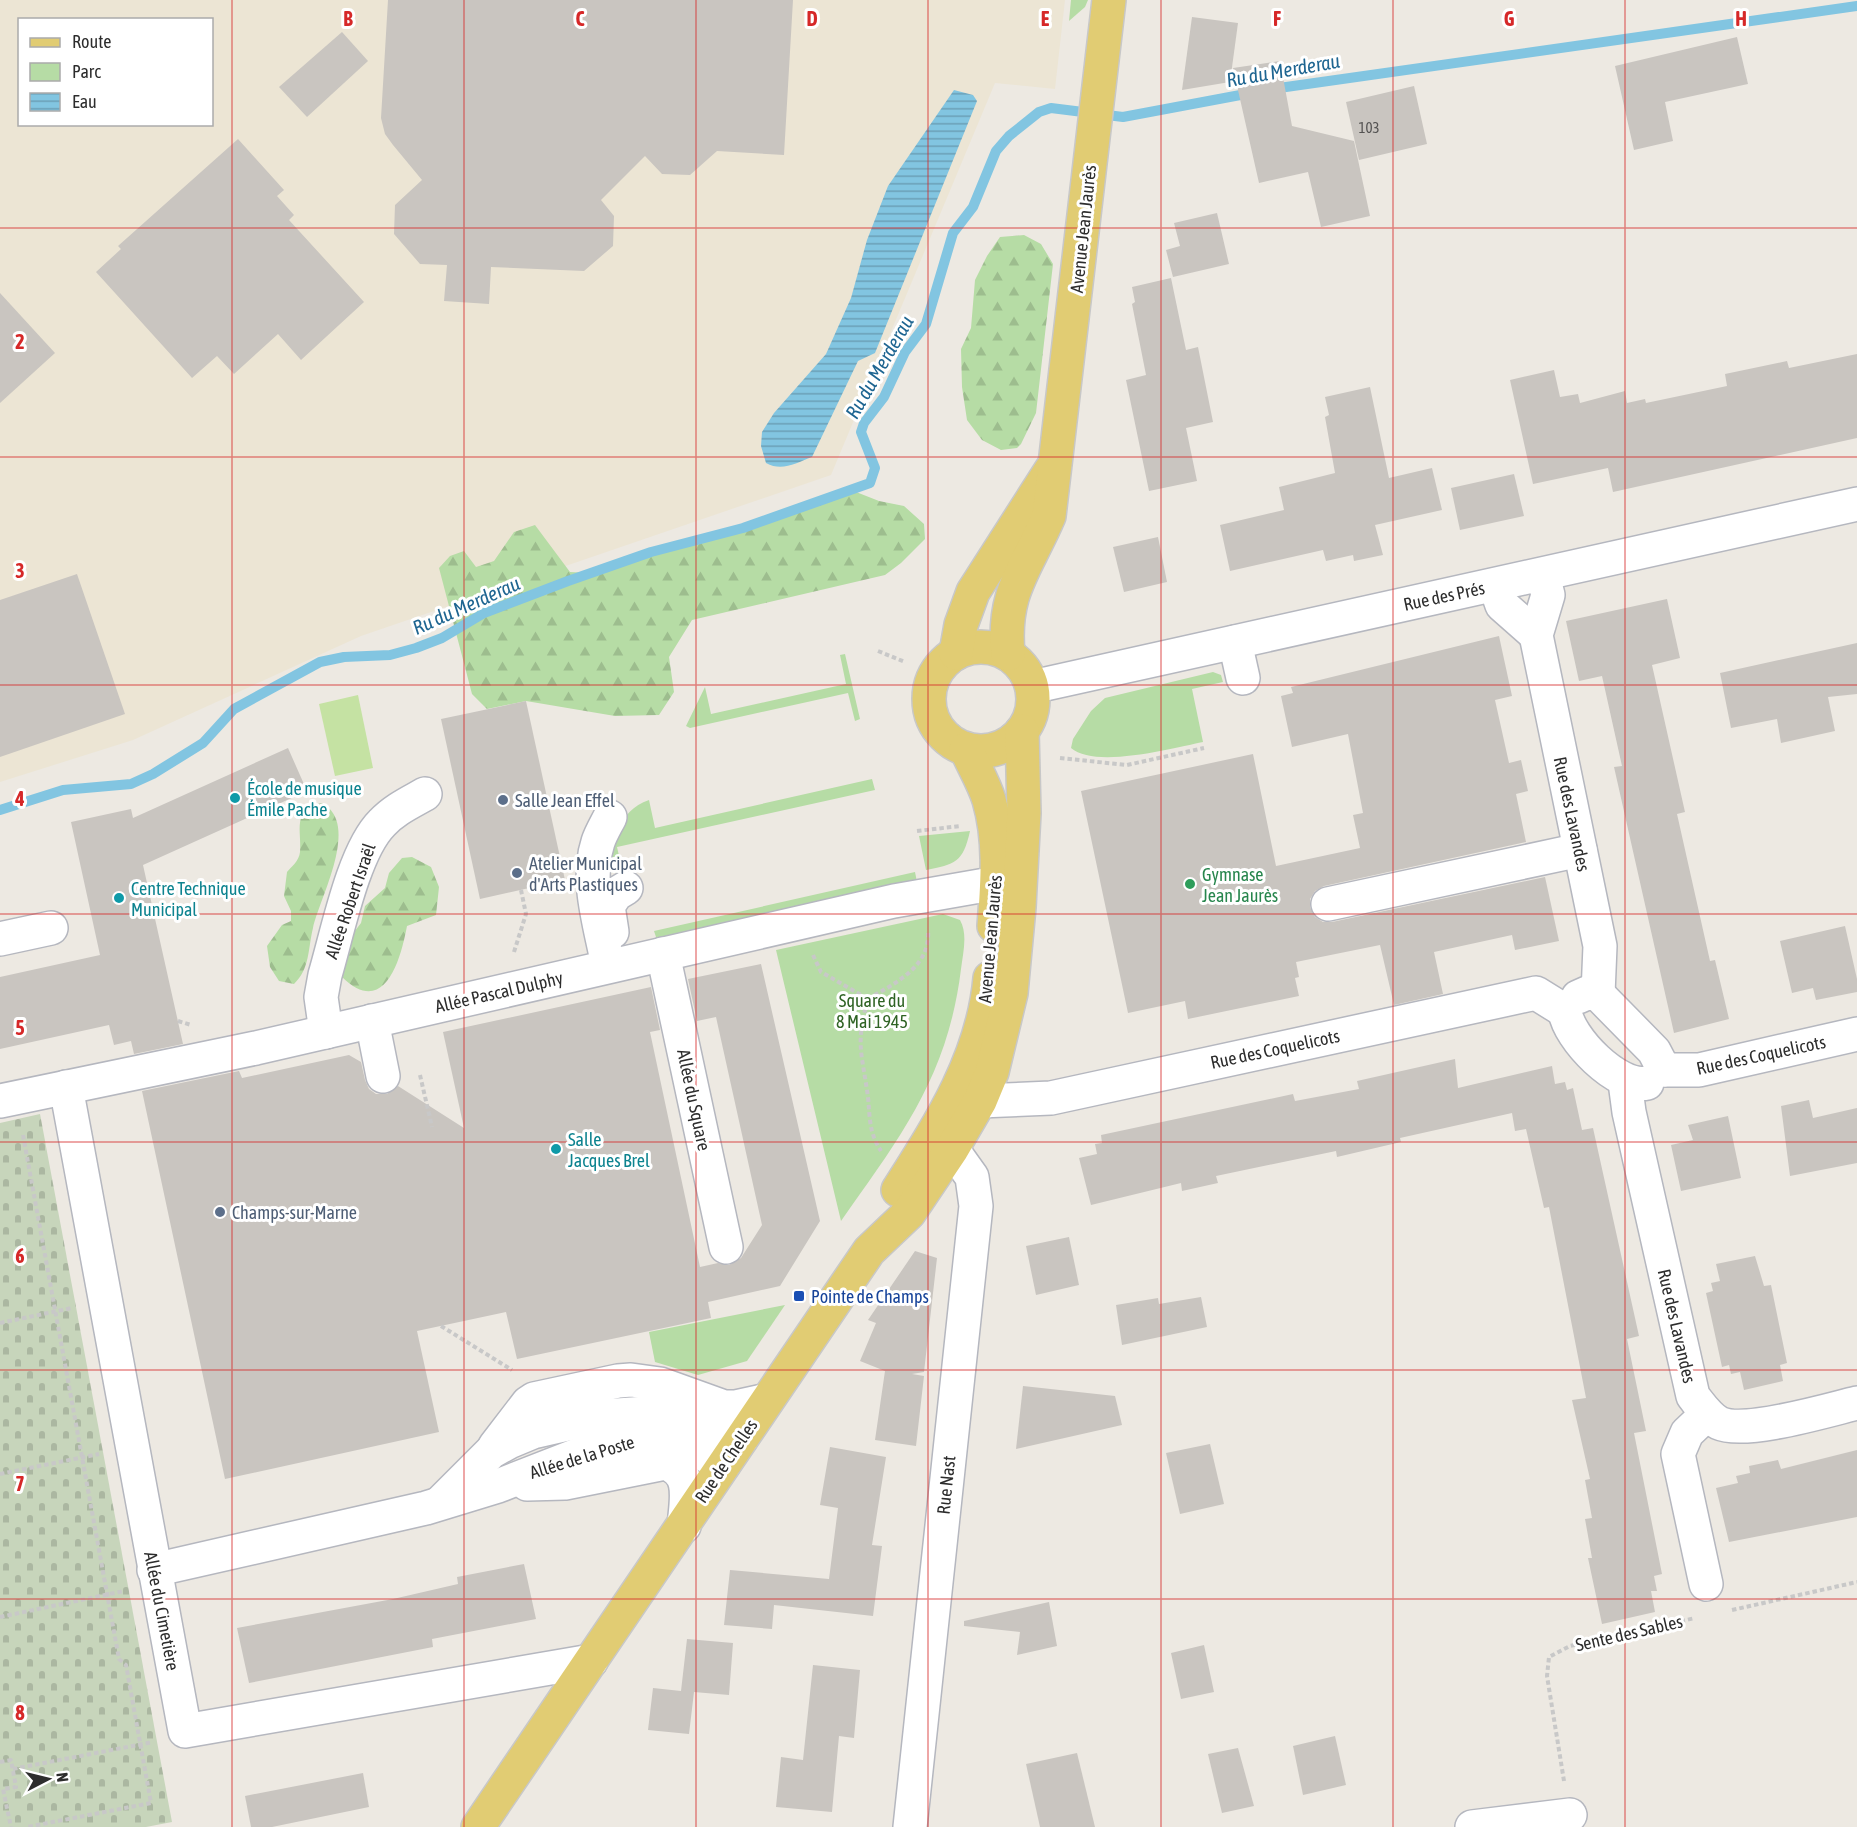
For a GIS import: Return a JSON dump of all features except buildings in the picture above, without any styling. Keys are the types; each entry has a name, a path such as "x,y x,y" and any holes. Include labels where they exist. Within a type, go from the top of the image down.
{"main road":[{"name":"Avenue Jean Jaurès","path":"1008,654 1005,629 1007,609 1014,585 1034,551 1049,516 1058,458 1109,0"},
{"name":"Avenue Jean Jaurès","path":"956,653 961,624 973,592 1058,458"},
{"path":"973,647 991,648 1008,654 1022,668 1032,687 1033,702 1030,717 1022,731 1011,742 997,749 981,751 966,749 950,741 938,728 931,713 929,695 933,678 942,664 956,653 973,647"},
{"name":"Avenue Jean Jaurès","path":"980,1101 996,1061 1011,993 1024,813 1022,731"},
{"name":"Avenue Jean Jaurès","path":"869,1251 893,1198 950,1107 970,1060 990,983 997,883 995,824 989,798 966,749"},
{"name":"Rue de Chelles","path":"478,1827 869,1251 909,1213 952,1149 980,1101"}],"street":[{"name":"Rue des Prés","path":"1032,687 1857,504"},
{"name":"Rue des Lavandes","path":"1543,575 1548,595 1536,635 1600,946 1598,994"},
{"path":"1495,585 1502,605 1536,635"},
{"path":"1235,642 1244,678"},
{"name":"Allée Robert Israël","path":"326,1032 321,997 325,975 367,843 381,824 398,809 425,794"},
{"path":"610,817 598,842 594,863 594,889 614,965"},
{"path":"1328,904 1580,850"},
{"name":"Allée Pascal Dulphy","path":"0,1101 326,1032 894,902 997,883"},
{"path":"614,965 608,906 616,894 626,888"},
{"path":"0,939 51,928"},
{"name":"Allée du Square","path":"663,954 726,1247"},
{"name":"Rue des Coquelicots","path":"980,1101 1051,1098 1536,993 1564,1011"},
{"path":"1598,994 1654,1051 1664,1070 1654,1080 1645,1084 1626,1082 1572,1034 1566,1024 1564,1011 1579,996 1598,994"},
{"path":"372,1021 383,1076"},
{"name":"Rue des Coquelicots","path":"1664,1070 1699,1070 1857,1034"},
{"name":"Rue des Lavandes","path":"1626,1082 1629,1112 1688,1379 1693,1396 1707,1414"},
{"name":"Allée du Cimetière","path":"66,1087 185,1731"},
{"name":"Rue Nast","path":"910,1827 976,1206 972,1178 952,1149"},
{"path":"491,1452 528,1403 534,1399 618,1381 660,1384 724,1407 767,1400"},
{"path":"1706,1584 1678,1454 1687,1433 1707,1414 1721,1424 1759,1425 1857,1403"},
{"name":"Allée de la Poste","path":"438,1504 491,1452 533,1432 629,1412 660,1416 733,1451"},
{"name":"Allée de la Poste","path":"154,1570 438,1504 498,1486 577,1455 658,1436 733,1451"},
{"path":"498,1486 565,1483 665,1463 674,1466 683,1475 687,1487 684,1526"},
{"path":"185,1731 591,1661"},
{"path":"1472,1827 1570,1815"}],"path":[{"path":"878,651 905,662"},
{"path":"1060,758 1127,765 1204,748"},
{"path":"917,831 962,826"},
{"path":"520,987 514,958 517,938 526,914 521,890"},
{"path":"883,1154 872,1138 859,1051 860,1026 867,999 915,968 925,954 928,927"},
{"path":"810,949 821,972 867,999"},
{"path":"419,1069 432,1127"},
{"path":"23,1135 118,1659 126,1665 151,1803 27,1827"},
{"path":"0,1323 105,1302"},
{"path":"441,1326 518,1374"},
{"path":"0,1474 132,1448"},
{"path":"0,1617 128,1590 154,1570"},
{"path":"1724,1612 1857,1582"},
{"name":"Sente des Sables","path":"1570,1815 1547,1676 1549,1657 1570,1646 1702,1617"},
{"path":"13,1769 140,1745 185,1731"},
{"path":"0,1762 11,1760 13,1769 16,1787 2,1789 11,1827"}],"shaded area":[{"path":"0,0 1065,0 1055,89 995,83 831,475 361,636 133,740 0,782"}],"green space":[{"path":"1071,0 1088,0 1085,7 1069,21"},
{"path":"1024,235 1041,244 1053,264 1036,413 1021,444 1017,448 1001,450 982,440 967,420 962,387 961,349 971,328 975,280 987,256 1000,237"},
{"path":"851,490 879,501 904,506 924,524 925,539 885,575 692,620 669,657 674,692 659,715 615,716 526,701 487,709 472,694 439,568 450,556 464,551 476,567 494,561 514,532 535,525 570,572 590,573 651,552 743,528"},
{"path":"845,654 860,719 855,721 848,693 690,728 686,726 705,687 711,714 846,684 840,655"},
{"path":"1213,672 1221,675 1223,682 1192,689 1203,742 1116,757 1082,754 1071,748 1073,739 1091,711 1105,698"},
{"path":"358,695 373,768 335,776 319,704"},
{"path":"872,779 875,790 617,847 623,873 608,872 615,839 623,820 638,805 649,800 655,828"},
{"path":"322,803 333,813 338,827 338,844 335,862 313,928 306,965 294,984 279,981 270,967 267,946 282,925 291,921 291,911 284,896 287,872 299,855 302,816 312,806"},
{"path":"970,831 961,856 944,866 926,870 919,836"},
{"path":"412,857 431,867 439,887 436,915 407,926 395,967 380,988 369,991 357,988 342,977 348,940 361,923 365,906 385,888 389,873 402,858"},
{"path":"915,872 917,882 657,940 654,931"},
{"name":"Square du 8 Mai 1945","path":"943,914 960,920 964,937 955,1007 945,1042 919,1103 883,1161 841,1221 776,950"},
{"path":"40,1114 172,1822 146,1827 0,1827 0,1123"},
{"path":"785,1305 747,1361 698,1375 655,1362 649,1332"}],"water":[{"path":"954,90 973,95 977,101 875,353 858,361 812,457 783,467 772,466 766,463 761,446 762,432 774,413 826,354 851,298 867,240 888,186"}],"waterway":[{"name":"Ru du Merderau","path":"1272,89 1857,6"},
{"name":"Ru du Merderau","path":"0,810 63,790 131,784 153,774 203,743 234,709 320,662 344,657 390,655 416,648 442,638 484,613 568,581 651,552 743,528 870,483 875,468 861,432 864,423 884,397 905,352 926,324 953,233 973,207 996,151 1009,136 1039,112 1051,108 1123,117 1251,93"}],"place":[{"name":"École de musique Émile Pache","path":"235,798"},
{"name":"Salle Jean Effel","path":"503,800"},
{"name":"Atelier Municipal d'Arts Plastiques","path":"517,873"},
{"name":"Gymnase Jean Jaurès","path":"1190,884"},
{"name":"Centre Technique Municipal","path":"119,898"},
{"name":"Salle Jacques Brel","path":"556,1149"},
{"name":"Champs-sur-Marne","path":"220,1212"},
{"name":"Pointe de Champs","path":"799,1296"}]}
